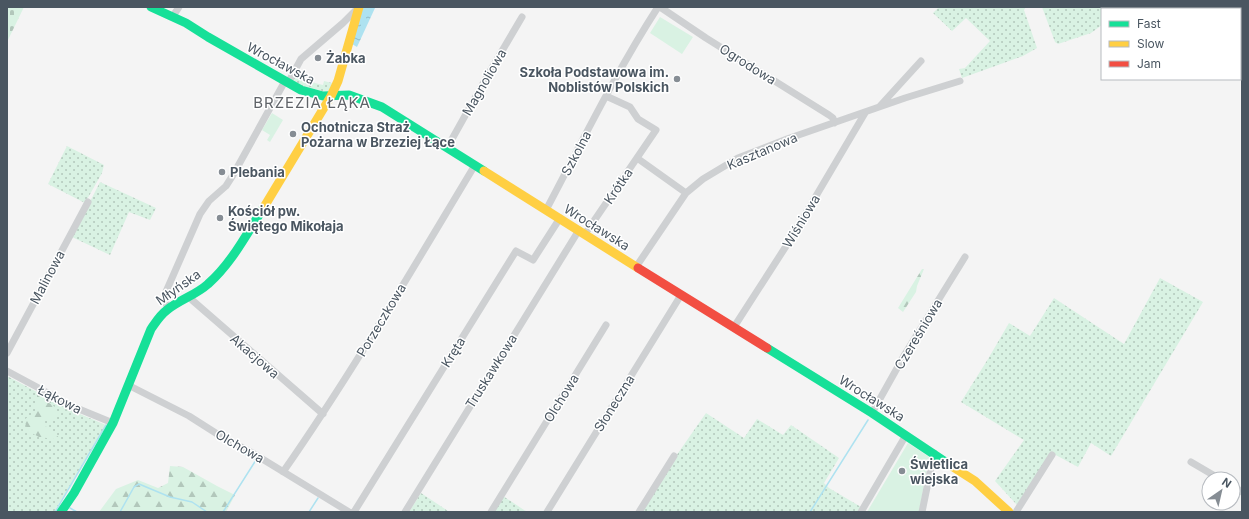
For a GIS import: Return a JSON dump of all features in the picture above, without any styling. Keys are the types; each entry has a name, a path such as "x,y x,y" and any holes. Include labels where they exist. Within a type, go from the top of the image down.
{"street":[{"name":"Wrocławska","path":"151,7 173,16 286,82 313,94 331,96 349,95 376,104 406,121 934,453 975,481 1008,512"},
{"path":"173,16 179,7"},
{"path":"168,308 165,294 195,222 207,204 226,186 286,82 301,59 343,24 359,7"},
{"name":"Młyńska","path":"62,512 113,423 151,329 161,314 168,308 200,290 219,273 235,253 331,96 338,81 359,7"},
{"name":"Szkolna","path":"546,210 606,96 637,41 659,7"},
{"name":"Ogrodowa","path":"659,7 829,115 833,118 834,123"},
{"name":"Magnoliowa","path":"447,148 522,17"},
{"path":"879,108 921,61"},
{"name":"Kasztanowa","path":"636,267 686,193 703,179 738,158 787,139 905,98 960,81"},
{"name":"Krótka","path":"582,232 656,130 638,119 630,107 606,96"},
{"name":"Wiśniowa","path":"734,327 786,245 865,113"},
{"name":"Krótka","path":"637,158 686,193"},
{"name":"Porzeczkowa","path":"283,472 323,414 381,322 475,165"},
{"name":"Malinowa","path":"7,353 88,202"},
{"name":"Kręta","path":"354,512 516,251 533,260 560,218"},
{"name":"Truskawkowa","path":"405,512 582,232"},
{"name":"Czereśniowa","path":"872,413 905,354 965,257"},
{"name":"Słoneczna","path":"547,512 681,295"},
{"name":"Akacjowa","path":"189,296 323,414"},
{"name":"Olchowa","path":"491,512 606,325"},
{"name":"Łąkowa","path":"7,371 74,407 113,423"},
{"name":"Olchowa","path":"128,385 189,416 349,512"},
{"path":"861,512 906,435"},
{"path":"922,512 934,453"},
{"path":"1016,512 1052,455"},
{"path":"639,512 674,456"},
{"path":"1191,462 1206,471"}],"green space":[{"path":"7,7 24,7 7,42"},
{"path":"939,7 1026,7 1024,10 1037,48 1023,56 962,78 959,69 965,68 990,41 966,18 952,31 933,13"},
{"path":"1042,7 1116,7 1101,8 1101,26 1091,33 1058,44 1055,42"},
{"path":"660,17 693,37 682,54 650,33"},
{"path":"297,74 303,75 303,80 323,85 324,81 332,83 329,92 312,91 293,81"},
{"path":"272,113 283,120 270,142 267,140 270,135 262,130"},
{"path":"67,146 104,165 102,173 85,203 48,184"},
{"path":"100,182 156,208 150,220 129,212 110,255 72,237"},
{"path":"922,269 924,269 916,292 903,312 898,308"},
{"path":"1160,278 1203,302 1111,456 1091,443 1078,467 1052,453 1017,505 995,481 1024,440 961,402 1009,323 1030,336 1054,298 1124,344"},
{"path":"7,376 73,411 106,425 54,512 7,512"},
{"path":"37,395 55,407 56,421 46,419 43,424 62,440 39,437 28,431 24,420 37,410"},
{"path":"706,413 744,438 757,419 783,435 791,425 839,458 824,483 829,488 861,507 857,512 637,512"},
{"path":"908,443 929,457 919,512 867,512"},
{"path":"170,466 183,467 235,495 226,512 99,512 116,489 138,480 158,488 168,483"},
{"path":"421,493 448,511 409,512"},
{"path":"503,496 527,512 493,512"}],"water":[{"path":"363,7 375,8 357,47 352,44"}],"waterway":[{"path":"810,512 868,420"},
{"path":"55,512 106,425"},
{"path":"223,512 256,460 237,449"},
{"path":"120,512 134,487 139,484 170,497 192,502 207,512"},
{"path":"309,512 318,498"},
{"path":"70,508 77,512"}],"traffic: fast":[{"path":"151,7 186,23 301,90 323,96 349,95 382,107 484,171"},
{"path":"61,512 74,493 113,423 151,329 158,319 172,306 203,288 217,276 239,247 264,207"},
{"path":"767,348 872,413 950,465"}],"traffic: slow":[{"path":"264,207 331,96 338,81 359,7"},
{"path":"484,171 638,268"},
{"path":"950,465 975,481 1009,512"}],"traffic: jam":[{"path":"638,268 767,348"}],"place":[{"name":"Żabka","path":"318,58"},
{"name":"Szkoła Podstawowa im. Noblistów Polskich","path":"677,79"},
{"name":"Ochotnicza Straż Pożarna w Brzeziej Łące","path":"293,134"},
{"name":"Plebania","path":"222,172"},
{"name":"Kościół pw. Świętego Mikołaja","path":"220,218"},
{"name":"Świetlica wiejska","path":"902,471"}],"district":[{"name":"BRZEZIA ŁĄKA","path":"312,102"}]}
